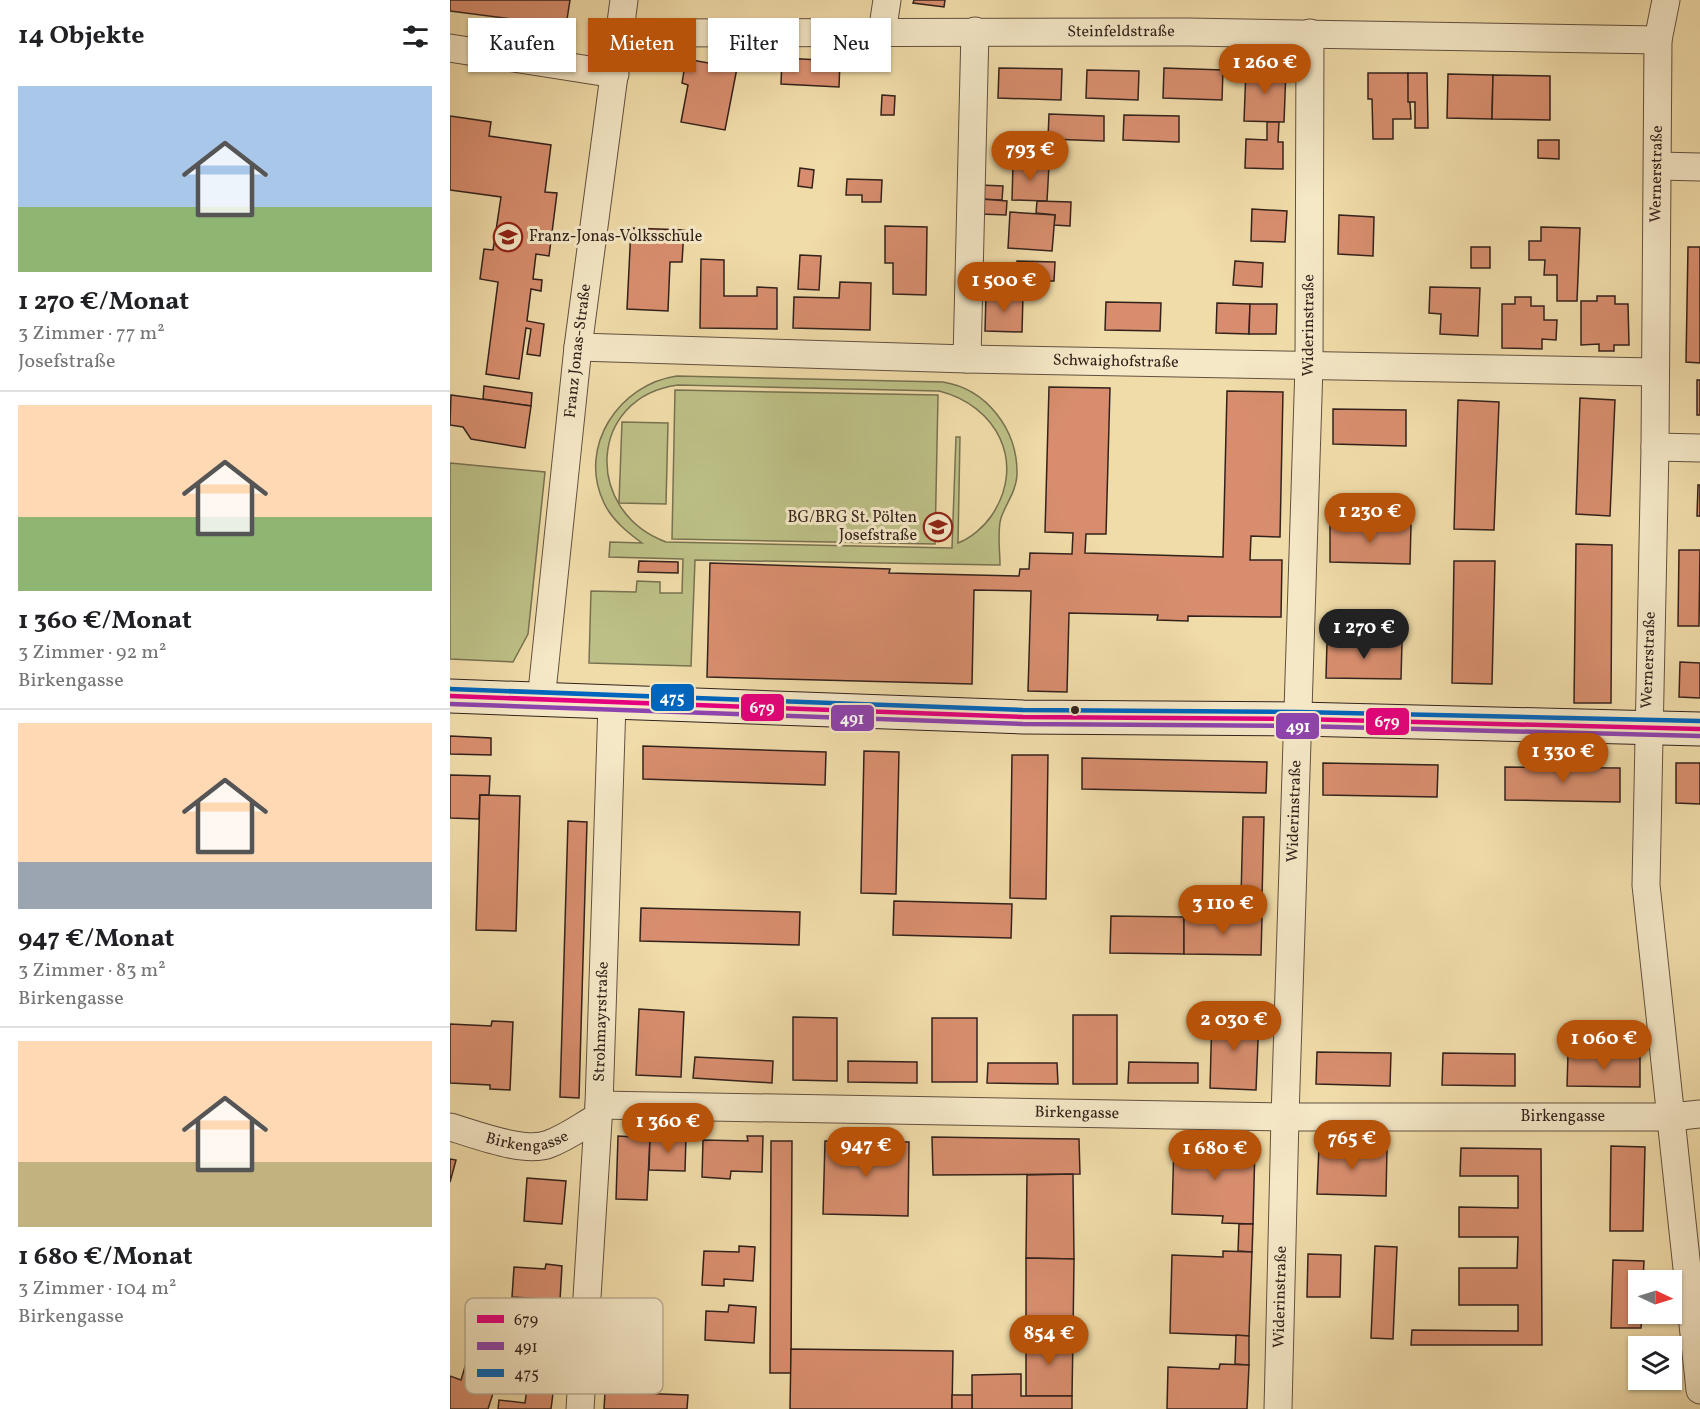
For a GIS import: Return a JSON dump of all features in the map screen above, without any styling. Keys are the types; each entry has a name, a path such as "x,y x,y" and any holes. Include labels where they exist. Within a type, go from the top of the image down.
{"street":[{"name":"Franz Jonas-Straße","path":"622,18 624,0"},
{"path":"884,18 887,0"},
{"name":"Wernerstraße","path":"1666,0 1658,39 1655,447 1647,729 1646,885 1700,1390"},
{"name":"Steinfeldstraße","path":"891,33 975,31 1310,33 1658,39"},
{"path":"967,359 975,31"},
{"name":"Steinfeldstraße","path":"696,33 811,33"},
{"name":"Widerinstraße","path":"1278,1409 1284,1117 1310,366 1310,33"},
{"path":"450,48 615,74"},
{"name":"Franz Jonas-Straße","path":"541,701 578,347 615,74"},
{"path":"1658,166 1700,167"},
{"name":"Schwaighofstraße","path":"578,347 967,359 1655,372"},
{"path":"1655,447 1700,448"},
{"path":"450,696 612,704 1073,718 1299,719 1700,729"},
{"name":"Strohmayrstraße","path":"587,1298 598,1111 612,704"},
{"name":"Birkengasse","path":"450,1127 516,1144 538,1147 549,1144 598,1111 1284,1117 1672,1117 1700,1114"},
{"name":"Strohmayrstraße","path":"580,1409 581,1394"}],"green space":[{"path":"677,376 943,382 973,393 997,414 1006,428 1016,458 1016,481 1000,523 1000,565 695,560 691,666 589,663 591,591 636,592 637,581 660,582 660,593 682,593 683,559 609,557 610,542 642,543 611,515 597,482 596,461 600,440 609,422 621,405 637,391 656,381","holes":["678,385 939,391 959,398 990,422 1000,438 1006,456 1006,475 1002,495 992,515 977,532 958,543 960,437 956,437 952,548 666,542 639,527 620,506 610,482 607,456 613,432 626,410 648,394"]},
{"path":"675,390 938,395 935,544 672,539"},
{"path":"622,422 668,423 666,504 619,503"},
{"path":"450,463 545,472 528,634 513,662 450,659"}],"building":[{"path":"450,0 570,0 567,18 504,18 450,11"},
{"path":"914,0 945,0 944,7 913,3"},
{"path":"799,59 811,60 811,72 840,72 839,87 781,84 781,72 799,72"},
{"path":"696,61 708,63 708,72 736,72 725,130 681,122 688,85 682,83 684,72 696,72"},
{"path":"999,68 1062,69 1061,100 998,98"},
{"path":"1164,68 1223,70 1222,100 1163,98"},
{"path":"1246,69 1286,70 1284,122 1244,121"},
{"path":"1087,70 1139,71 1138,100 1086,98"},
{"path":"1368,73 1408,73 1411,119 1393,119 1393,139 1373,139 1372,99 1368,99"},
{"path":"1408,73 1427,73 1428,128 1415,128 1415,102 1408,102"},
{"path":"1448,74 1493,75 1492,119 1447,118"},
{"path":"1493,75 1550,76 1550,120 1492,119"},
{"path":"882,95 895,96 894,115 881,115"},
{"path":"1049,114 1104,116 1104,141 1048,139"},
{"path":"1124,115 1179,116 1179,142 1123,140"},
{"name":"Franz-Jonas-Volksschule","path":"450,116 491,122 489,136 551,145 545,192 557,193 549,256 536,254 533,279 542,280 541,291 531,289 527,321 544,324 540,356 527,354 531,329 526,328 519,379 486,374 498,282 480,279 484,249 493,250 501,197 450,190"},
{"path":"1267,122 1279,122 1278,142 1283,142 1283,169 1245,168 1246,139 1267,140"},
{"path":"1538,140 1559,140 1559,159 1538,158"},
{"path":"1013,164 1049,165 1047,201 1012,200"},
{"path":"800,168 814,170 812,188 798,186"},
{"path":"847,179 882,180 881,202 862,202 862,195 846,195"},
{"path":"980,185 1003,186 1002,200 979,199"},
{"path":"981,199 1007,201 1006,215 980,214"},
{"path":"1037,201 1071,202 1070,226 1054,225 1055,215 1036,213"},
{"path":"1252,209 1287,211 1285,242 1251,241"},
{"path":"1010,212 1055,215 1052,251 1008,248"},
{"path":"1339,215 1374,217 1373,256 1338,254"},
{"path":"885,226 927,227 926,295 893,294 893,263 885,263"},
{"path":"1541,227 1580,228 1577,301 1557,301 1557,275 1544,275 1545,260 1529,260 1529,241 1541,241"},
{"path":"631,228 684,230 682,262 670,262 668,311 627,309"},
{"path":"1471,247 1490,247 1490,268 1471,268"},
{"path":"1688,247 1700,247 1700,363 1686,362"},
{"path":"800,255 821,256 819,290 798,289"},
{"path":"701,259 724,260 724,296 757,296 757,287 777,288 777,329 700,328"},
{"path":"1017,261 1055,262 1054,281 1040,281 1040,286 1015,285"},
{"path":"1235,261 1263,263 1262,287 1233,285"},
{"path":"840,282 871,283 870,330 793,328 794,297 839,298"},
{"path":"1430,287 1480,288 1478,336 1440,334 1441,314 1429,313"},
{"path":"986,294 1023,295 1022,332 985,331"},
{"path":"1597,296 1615,296 1615,304 1628,304 1629,345 1614,345 1614,351 1599,351 1599,344 1581,345 1581,301 1597,301"},
{"path":"1515,297 1531,297 1531,306 1544,306 1544,320 1557,320 1556,340 1542,339 1542,349 1502,348 1502,304 1515,304"},
{"path":"1106,302 1161,303 1160,331 1105,330"},
{"path":"1217,303 1250,304 1249,334 1216,333"},
{"path":"1250,304 1277,304 1276,334 1249,334"},
{"path":"1697,380 1700,380 1700,415 1697,415"},
{"path":"484,386 532,393 531,406 483,399"},
{"path":"1049,387 1110,388 1106,534 1086,534 1085,553 1223,557 1227,391 1283,392 1280,537 1251,536 1250,560 1282,560 1281,617 1188,616 1188,621 1157,620 1158,615 1069,613 1067,692 1028,691 1031,591 974,590 972,684 707,677 710,563 890,569 889,573 1019,576 1020,569 1029,569 1030,553 1072,554 1073,533 1045,532"},
{"path":"451,395 531,406 525,448 471,439 463,427 450,425"},
{"path":"1580,398 1615,400 1610,516 1576,514"},
{"path":"1458,400 1499,402 1494,530 1454,529"},
{"path":"1333,409 1406,410 1406,446 1333,444"},
{"path":"1698,485 1700,485 1700,516 1697,516"},
{"path":"1330,524 1411,525 1410,564 1330,562"},
{"path":"1576,544 1612,545 1611,703 1574,703"},
{"path":"1679,550 1700,550 1699,626 1678,626"},
{"path":"639,561 678,562 678,573 638,572"},
{"path":"1454,561 1495,561 1492,684 1452,683"},
{"path":"1327,641 1402,642 1401,679 1326,678"},
{"path":"1680,662 1700,663 1700,698 1679,697"},
{"path":"450,736 491,738 491,755 450,754"},
{"path":"643,746 826,752 825,785 643,779"},
{"path":"864,751 899,752 896,894 861,893"},
{"path":"1012,755 1048,755 1046,899 1010,898"},
{"path":"1082,758 1267,762 1266,793 1082,789"},
{"path":"1323,763 1438,765 1437,797 1323,795"},
{"path":"1676,763 1700,763 1700,804 1676,803"},
{"path":"1505,767 1620,768 1620,802 1505,800"},
{"path":"450,775 490,776 489,795 480,795 479,819 450,818"},
{"path":"480,795 520,796 516,931 476,930"},
{"path":"1243,817 1264,817 1262,898 1241,898"},
{"path":"568,821 587,822 579,1098 560,1097"},
{"path":"894,901 1012,904 1011,938 893,935"},
{"path":"641,908 800,912 799,945 640,941"},
{"path":"1111,916 1184,917 1184,954 1110,953"},
{"path":"1184,917 1262,918 1261,955 1184,954"},
{"path":"639,1009 684,1012 681,1077 636,1075"},
{"path":"1212,1014 1259,1016 1256,1090 1210,1088"},
{"path":"1073,1015 1117,1015 1117,1084 1073,1084"},
{"path":"793,1017 837,1018 837,1081 793,1080"},
{"path":"932,1018 977,1018 977,1082 932,1082"},
{"path":"492,1021 513,1022 510,1090 490,1089 490,1085 450,1083 450,1024 491,1026"},
{"path":"1317,1052 1391,1053 1390,1086 1316,1084"},
{"path":"1443,1053 1515,1054 1515,1086 1442,1085"},
{"path":"1568,1054 1640,1056 1640,1087 1567,1086"},
{"path":"695,1057 773,1061 772,1083 693,1078"},
{"path":"848,1061 917,1062 917,1083 848,1082"},
{"path":"1129,1062 1198,1063 1198,1083 1128,1083"},
{"path":"988,1063 1057,1063 1058,1084 987,1083"},
{"path":"618,1136 650,1138 647,1200 616,1199"},
{"path":"673,1136 686,1136 685,1171 649,1170 650,1138 673,1139"},
{"path":"747,1136 763,1136 762,1172 731,1171 730,1179 702,1177 703,1140 748,1141"},
{"path":"932,1137 1079,1139 1080,1174 933,1175"},
{"path":"771,1141 792,1141 791,1373 770,1373"},
{"path":"825,1141 909,1142 908,1216 823,1214"},
{"path":"1174,1143 1255,1145 1253,1224 1222,1223 1223,1216 1172,1214"},
{"path":"1319,1146 1387,1148 1386,1196 1317,1194"},
{"path":"1611,1146 1645,1147 1643,1231 1610,1231"},
{"path":"1461,1148 1541,1149 1542,1345 1411,1345 1412,1330 1518,1331 1518,1305 1459,1305 1459,1268 1517,1268 1518,1237 1459,1237 1459,1207 1518,1208 1518,1176 1460,1176"},
{"path":"450,1159 456,1160 450,1182"},
{"path":"1073,1174 1074,1259 1026,1258 1027,1175"},
{"path":"527,1178 566,1181 562,1224 524,1221"},
{"path":"1239,1224 1253,1224 1252,1252 1238,1251"},
{"path":"739,1246 755,1247 753,1281 724,1279 724,1286 702,1285 704,1251 739,1252"},
{"path":"1375,1246 1397,1247 1393,1339 1371,1338"},
{"path":"1223,1251 1252,1252 1249,1336 1170,1333 1172,1255 1223,1257"},
{"path":"1308,1254 1341,1255 1340,1297 1307,1297"},
{"path":"1026,1258 1074,1259 1073,1336 1026,1335"},
{"path":"1613,1260 1644,1261 1644,1270 1628,1270 1628,1324 1641,1324 1641,1328 1611,1328"},
{"path":"546,1264 562,1266 560,1298 512,1297 514,1267 545,1269"},
{"path":"729,1305 756,1307 754,1343 705,1340 706,1311 728,1312"},
{"path":"1026,1335 1073,1336 1072,1396 1026,1396"},
{"path":"1236,1335 1249,1336 1249,1365 1235,1364"},
{"path":"791,1349 953,1351 952,1409 790,1409"},
{"path":"1220,1364 1249,1365 1247,1409 1167,1409 1168,1367 1219,1369"},
{"path":"465,1367 465,1394 493,1394 488,1409 450,1409 450,1376 461,1380"},
{"path":"1021,1374 1021,1396 1072,1396 1072,1409 972,1409 972,1375"},
{"path":"526,1394 553,1394 551,1409 498,1409 499,1400 525,1403"},
{"path":"605,1394 688,1395 687,1409 604,1409"},
{"path":"952,1395 972,1395 972,1409 952,1409"}],"transit line":[{"name":"475","path":"450,689 1023,710 1299,712 1700,721"},
{"name":"679","path":"450,696 1023,717 1299,719 1700,729"},
{"name":"491","path":"450,704 1023,724 1299,726 1700,736"}],"place":[{"name":"Franz-Jonas-Volksschule","path":"508,237"},
{"name":"BG/BRG St. Pölten Josefstraße","path":"938,527"}]}
